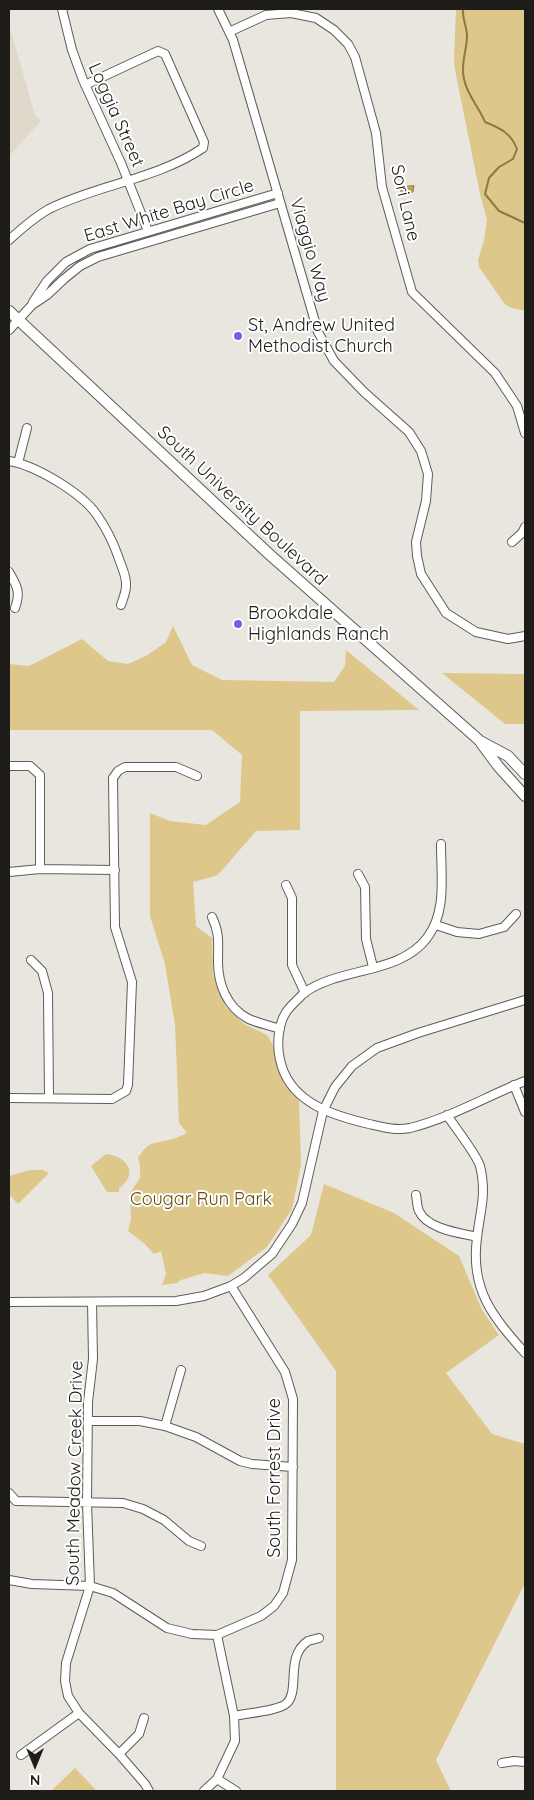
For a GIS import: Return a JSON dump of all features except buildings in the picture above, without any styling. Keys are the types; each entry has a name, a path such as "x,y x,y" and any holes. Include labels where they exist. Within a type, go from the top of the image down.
{"main road":[{"name":"South University Boulevard","path":"9,311 262,547 480,741 498,766 525,796"},
{"name":"South University Boulevard","path":"480,741 508,756 525,774"},
{"path":"512,781 525,788"}],"street":[{"name":"Loggia Street","path":"62,9 72,50 85,85 148,230"},
{"name":"Viaggio Way","path":"218,9 233,40 318,332 334,361 364,392 409,432 421,450 428,474 426,501 416,542 421,574 446,613 476,632 508,638 525,636"},
{"name":"Sori Lane","path":"229,32 266,15 312,13 348,44 355,57 376,133 382,187 412,292 495,373 521,404 525,433"},
{"path":"9,240 48,210 97,190 128,182 185,160 203,148 204,142 165,54 158,51 85,85"},
{"name":"East White Bay Circle","path":"32,305 47,281 66,262 90,249 148,230 278,193"},
{"path":"9,330 32,305 47,295 80,266 98,257 280,203"},
{"path":"18,463 27,428"},
{"path":"9,461 49,476 96,513 112,540 124,574 126,586 121,605"},
{"path":"512,542 522,533 525,527"},
{"path":"9,572 16,584 19,597 15,608"},
{"path":"9,766 30,766 40,775 40,869"},
{"path":"9,1098 112,1099 126,1091 128,1086 132,982 115,927 113,778 118,771 125,767 176,767 197,776"},
{"path":"441,844 442,901 436,925 425,941 413,952 400,959 323,983 305,993 289,1008 280,1029 278,1054 286,1079 304,1098 323,1111 392,1130 409,1128 447,1115 525,1081"},
{"path":"9,872 40,869 115,870"},
{"path":"358,874 365,887 366,939 373,968"},
{"path":"286,884 292,898 292,965 305,993"},
{"path":"436,925 457,932 479,934 504,927 516,914"},
{"path":"212,917 218,930 218,972 225,996 233,1008 247,1018 280,1029"},
{"path":"31,960 42,972 48,993 49,1098"},
{"path":"9,1302 190,1300 231,1286 244,1278 272,1254 292,1224 302,1203 323,1111 343,1075 352,1066 377,1048 418,1033 525,1000"},
{"path":"514,1086 525,1112"},
{"path":"447,1115 479,1164 483,1183 484,1201 475,1253 481,1290 492,1313 525,1353"},
{"path":"416,1195 419,1212 432,1224 450,1231 477,1237"},
{"name":"South Forrest Drive","path":"9,1580 41,1585 90,1586 113,1593 167,1628 192,1634 217,1635 261,1616 274,1606 283,1593 292,1560 293,1399 285,1372 231,1286"},
{"name":"South Meadow Creek Drive","path":"92,1302 93,1359 88,1402 87,1503 90,1586 66,1663 65,1681 68,1696 78,1713 119,1754 146,1784 149,1791"},
{"path":"165,1426 181,1370"},
{"path":"88,1421 140,1421 165,1426 196,1437 240,1461 252,1464 293,1467"},
{"path":"9,1493 16,1501 123,1503 143,1509 164,1520 189,1541 201,1546"},
{"path":"204,1791 217,1779 234,1741 234,1716 217,1635"},
{"path":"234,1716 282,1707 289,1702 293,1691 293,1669 297,1655 307,1642 319,1638"},
{"path":"21,1755 78,1713"},
{"path":"119,1754 139,1734 144,1718"},
{"path":"502,1763 525,1762"},
{"path":"217,1779 236,1791"}],"shaded area":[{"path":"9,24 35,115 41,121 9,156"},
{"path":"414,186 413,192 402,196 400,187"}],"green space":[{"path":"456,9 525,9 525,311 509,307 504,303 479,267 478,260 487,220 480,194 454,62"},
{"name":"Cougar Run Park","path":"173,626 192,665 222,680 334,682 345,666 346,650 419,710 300,711 300,830 256,831 218,875 193,882 196,926 212,938 213,975 226,1007 244,1024 267,1035 278,1054 286,1079 299,1099 301,1165 292,1209 267,1247 228,1276 204,1273 177,1283 162,1285 166,1274 161,1251 154,1254 145,1244 128,1231 131,1218 130,1193 140,1178 138,1158 149,1145 174,1139 187,1133 179,1123 175,1025 165,964 150,916 150,813 170,821 206,825 240,802 242,755 212,730 9,730 9,664 29,666 82,639 108,661 128,664 146,656 166,642"},
{"path":"442,673 525,674 525,724 505,724"},
{"path":"106,1154 119,1158 128,1166 129,1177 119,1188 119,1192 107,1192 91,1166"},
{"path":"30,1170 43,1170 49,1173 18,1204 9,1194 9,1176"},
{"path":"324,1184 394,1213 459,1256 482,1310 499,1335 446,1373 492,1434 525,1444 525,1583 436,1760 451,1791 336,1791 336,1371 268,1275 311,1235"},
{"path":"75,1768 97,1791 51,1791"}],"waterway":[{"path":"463,9 467,36 463,74 470,96 485,122 504,132 512,139 517,149 513,159 499,167 489,178 485,194 499,211 525,223"}],"place":[{"name":"St, Andrew United Methodist Church","path":"238,336"},
{"name":"Brookdale Highlands Ranch","path":"238,624"}]}
